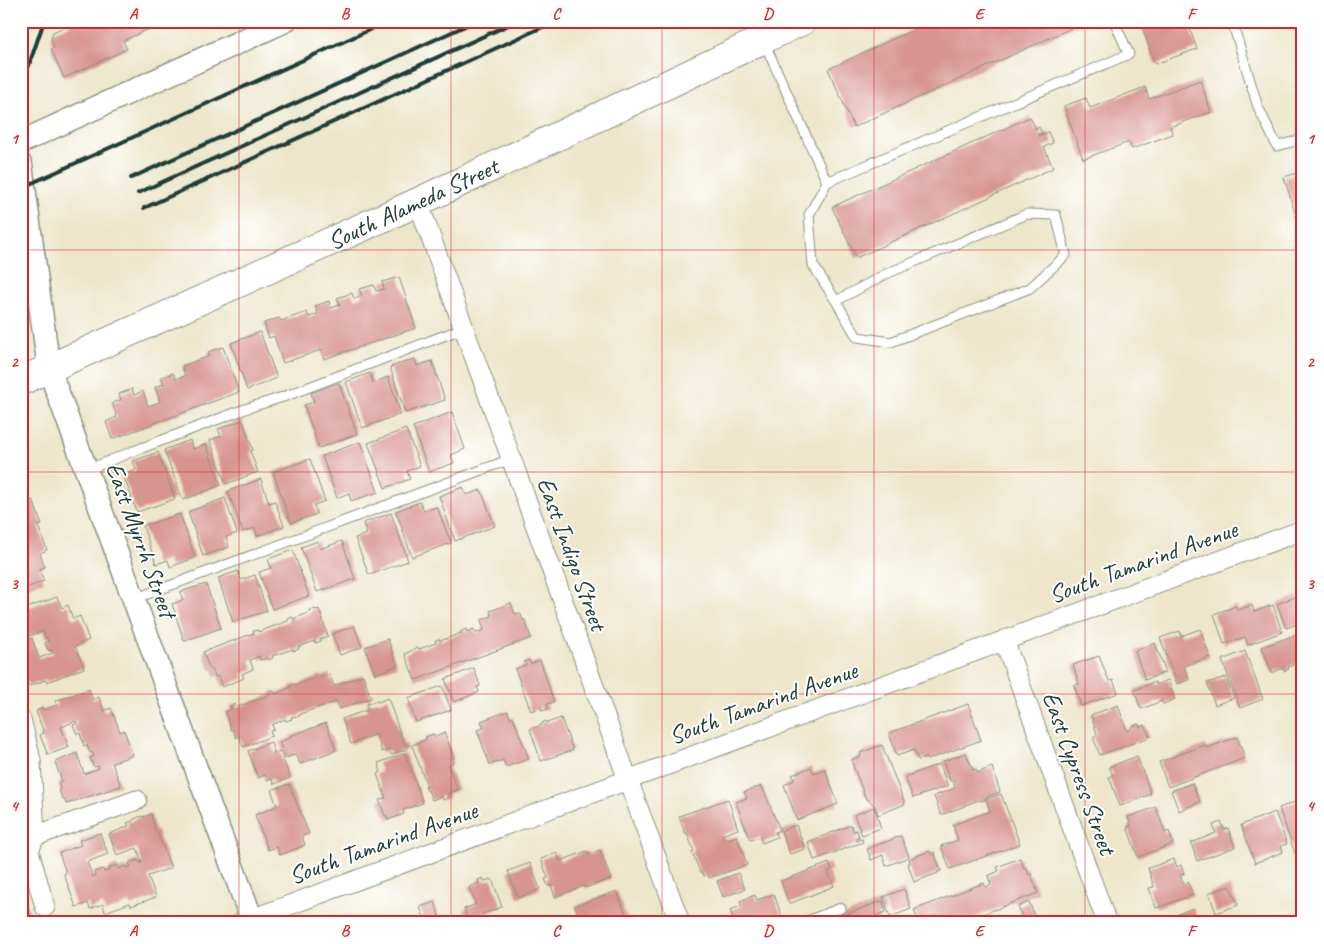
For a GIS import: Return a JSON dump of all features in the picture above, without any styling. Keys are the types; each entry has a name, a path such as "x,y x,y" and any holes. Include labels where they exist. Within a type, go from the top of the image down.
{"main road":[{"name":"South Alameda Street","path":"21,381 418,202 802,21"}],"street":[{"path":"21,142 256,31 285,21"},
{"name":"East Myrrh Street","path":"21,166 48,369 249,921"},
{"name":"East Indigo Street","path":"418,202 680,923"},
{"name":"South Tamarind Avenue","path":"249,921 1303,530"},
{"name":"East Cypress Street","path":"1004,640 1107,923"},
{"path":"21,720 31,760 29,848 45,907"},
{"path":"29,848 136,800"}],"lane":[{"path":"836,301 886,274 1027,214 1056,215 1066,255 1030,288 919,332 891,342 856,337 813,265 809,215 827,182 1129,54 1114,21"},
{"path":"1232,21 1258,107 1277,146 1303,139"},
{"path":"763,40 827,182"},
{"path":"86,470 464,328"},
{"path":"133,600 511,459"},
{"path":"802,923 841,908"}],"building":[{"path":"69,21 166,21 123,41 127,49 64,78 51,49 54,47 51,40 53,32 71,24"},
{"path":"932,21 1087,21 854,127 828,69"},
{"path":"1140,21 1187,21 1197,49 1155,64"},
{"path":"1200,80 1211,112 1170,127 1173,134 1132,149 1129,142 1083,159 1064,106 1086,98 1090,108 1145,87 1149,99"},
{"path":"1030,117 1036,129 1039,127 1042,133 1038,134 1039,136 1048,132 1053,143 1044,147 1053,168 856,258 832,207"},
{"path":"1303,171 1303,236 1302,236 1284,177"},
{"path":"399,277 416,328 324,359 321,350 283,363 274,336 269,338 264,323 279,318 281,321 307,312 309,317 318,314 315,306 329,301 331,308 340,305 337,298 352,293 354,299 362,296 359,289 374,285 376,291 384,289 382,282"},
{"path":"260,332 277,378 247,390 231,343"},
{"path":"223,347 239,392 112,439 106,422 117,417 112,403 121,400 119,394 132,389 134,395 143,391 148,406 160,402 155,387 164,384 161,377 173,373 176,379 185,376 182,366 209,356 208,352"},
{"path":"415,359 417,366 432,361 445,400 405,413 390,367"},
{"path":"370,373 373,383 388,377 401,414 362,428 346,382"},
{"path":"339,383 357,434 319,448 304,405 314,402 311,393"},
{"path":"452,412 465,449 451,455 454,463 429,472 413,427"},
{"path":"242,420 253,450 250,451 258,472 226,484 210,440 221,436 218,429"},
{"path":"406,429 420,466 407,471 410,479 385,488 368,443"},
{"path":"190,440 193,449 206,444 221,485 183,500 164,450"},
{"path":"360,442 378,492 351,501 349,493 337,498 322,456"},
{"path":"158,452 175,499 137,512 123,475 136,470 133,461"},
{"path":"310,459 325,501 314,505 317,514 291,523 273,472"},
{"path":"261,479 269,503 275,501 284,526 257,536 255,528 243,532 228,491"},
{"path":"463,487 466,495 481,490 495,526 455,541 439,496"},
{"path":"225,498 237,533 226,537 229,547 203,556 188,512"},
{"path":"33,500 42,525 38,526 47,550 40,553 45,567 39,569 44,581 21,590 21,504"},
{"path":"420,502 424,511 437,507 451,543 412,557 396,511"},
{"path":"391,513 408,561 369,575 355,538 367,534 363,523"},
{"path":"180,514 195,558 170,567 168,560 156,564 143,526"},
{"path":"318,541 320,549 342,541 355,579 317,592 301,547"},
{"path":"293,550 309,596 272,609 259,572 271,568 268,559"},
{"path":"238,571 241,580 255,575 267,611 233,622 218,578"},
{"path":"206,584 221,628 184,641 172,604 183,600 180,592"},
{"path":"1297,596 1303,612 1303,622 1286,628 1277,604"},
{"path":"57,597 62,608 68,605 73,619 80,616 89,640 75,646 84,668 47,682 46,680 29,686 22,672 21,642 32,638 39,658 53,653 52,650 49,651 45,643 49,641 43,631 21,639 21,615 26,613 24,609"},
{"path":"511,603 515,614 520,613 523,620 525,620 531,638 415,680 405,654 418,647 419,649 436,643 435,640 440,639 440,641 461,633 466,629 467,632 474,629 476,633 484,630 481,620 492,616 490,611"},
{"path":"1252,605 1254,612 1273,605 1282,632 1248,645 1245,637 1224,644 1214,614 1236,606 1238,610"},
{"path":"319,609 328,636 320,639 321,641 315,643 315,641 298,647 299,649 293,651 293,649 272,656 273,658 269,660 268,658 260,660 259,656 250,660 253,669 242,674 244,678 222,687 218,676 215,677 213,670 210,670 203,652 254,633 253,631 258,630 258,632"},
{"path":"354,626 362,647 340,655 332,634"},
{"path":"1200,629 1210,657 1184,666 1189,680 1177,684 1160,638 1180,631 1181,636"},
{"path":"1303,632 1303,661 1288,667 1289,669 1284,671 1283,668 1272,673 1262,647"},
{"path":"388,639 397,666 375,674 365,647"},
{"path":"1155,643 1166,672 1145,680 1135,651"},
{"path":"1245,651 1263,699 1240,708 1222,660"},
{"path":"1099,656 1109,681 1113,680 1118,693 1081,706 1074,685 1079,684 1073,665"},
{"path":"529,660 531,664 540,660 554,702 547,704 548,709 542,711 541,707 531,711 515,669 526,665 524,662"},
{"path":"474,668 480,686 477,687 479,692 454,702 445,679"},
{"path":"329,674 334,686 363,675 371,698 339,709 335,701 296,717 291,717 292,719 286,721 285,719 272,725 274,730 270,731 272,736 243,747 239,736 236,738 225,712 232,709 230,706 235,704 237,707 270,695 274,691 275,694 295,684"},
{"path":"1226,677 1234,698 1215,705 1207,683"},
{"path":"1168,680 1175,699 1163,704 1162,701 1141,709 1134,690 1155,682 1156,685"},
{"path":"442,686 451,710 416,722 408,698"},
{"path":"89,689 93,700 99,697 104,711 111,708 120,732 124,730 133,755 112,763 121,786 66,804 59,790 58,783 62,781 55,762 77,753 84,774 99,768 98,766 94,767 90,758 94,756 92,752 90,753 87,745 84,746 80,733 77,734 73,725 77,723 76,721 61,727 69,747 48,755 40,735 44,733 36,711 57,705 55,701"},
{"path":"388,698 404,744 406,743 408,749 391,755 389,750 382,752 376,734 351,744 342,719 367,710 367,704"},
{"path":"968,704 981,740 927,760 926,758 918,760 914,750 897,756 889,733"},
{"path":"1118,705 1127,731 1138,724 1140,727 1145,725 1150,737 1100,755 1094,740 1094,736 1097,734 1091,715"},
{"path":"508,711 510,718 513,717 529,759 506,767 503,760 490,765 477,730 484,728 481,721"},
{"path":"561,718 573,750 541,761 530,729 542,725 546,721 547,723"},
{"path":"326,723 336,750 300,764 296,754 286,758 279,742"},
{"path":"445,733 454,759 452,759 453,763 448,765 458,790 447,794 449,798 443,800 442,796 432,800 425,786 427,786 412,745 427,739 425,737 434,734 435,737"},
{"path":"1237,737 1245,758 1168,787 1159,762 1205,745 1207,748"},
{"path":"271,742 274,753 280,751 290,778 274,784 272,779 267,780 265,775 258,778 248,751"},
{"path":"882,745 905,804 878,815 875,806 865,797 851,760 861,756 860,753"},
{"path":"405,753 423,803 403,810 404,814 388,820 379,800 386,798 377,774 381,772 378,763"},
{"path":"966,753 973,770 976,769 977,773 992,767 1000,792 984,798 985,800 979,800 941,815 934,796 955,788 953,781 950,781 943,761"},
{"path":"1137,756 1151,794 1120,806 1109,777 1113,775 1109,767"},
{"path":"939,764 948,786 913,798 905,777"},
{"path":"811,767 814,773 825,769 838,804 797,820 784,785 794,780 792,775"},
{"path":"1192,783 1200,802 1179,811 1171,791"},
{"path":"289,784 309,834 302,836 305,845 280,855 277,847 268,850 255,815 277,806 271,790"},
{"path":"762,786 780,830 775,832 777,837 762,843 760,837 750,840 736,802 747,798 744,792"},
{"path":"1001,794 1020,844 950,869 941,846 958,840 953,825 990,811 986,799"},
{"path":"728,799 738,829 722,835 725,840 737,836 747,865 709,878 708,874 704,876 700,872 692,852 694,851 679,816"},
{"path":"1303,799 1303,853 1296,856 1279,808"},
{"path":"874,807 881,828 862,835 854,815"},
{"path":"1156,807 1165,833 1169,831 1173,844 1138,857 1127,827 1131,826 1128,817"},
{"path":"1275,812 1287,844 1281,846 1283,852 1255,863 1241,825"},
{"path":"151,814 155,831 157,831 171,868 148,876 156,897 131,906 130,903 105,912 103,904 90,909 88,903 76,907 64,874 66,873 59,853 81,845 79,840 100,833 108,854 87,862 93,877 95,876 94,872 103,869 104,872 117,865 118,869 126,866 126,868 131,867 129,863 138,860 142,863 137,848 117,855 109,834 129,826 127,823 134,819"},
{"path":"1221,822 1224,830 1228,828 1235,847 1197,861 1191,843 1216,833 1213,825"},
{"path":"796,825 805,849 790,854 781,831"},
{"path":"851,825 854,831 857,830 859,837 856,838 856,841 862,839 863,842 814,860 808,842"},
{"path":"901,836 909,857 886,866 883,855 871,860 867,849"},
{"path":"600,850 611,879 585,888 584,886 555,897 551,885 548,886 545,879 548,878 541,859 557,853 560,861 587,851 588,855"},
{"path":"930,851 931,854 934,852 941,871 914,882 908,864 910,863 909,859"},
{"path":"1020,858 1024,868 1027,868 1029,875 1031,874 1038,893 960,923 919,923 914,910 984,883 985,887 991,885 988,876 999,871 997,867"},
{"path":"1174,859 1177,867 1181,865 1184,874 1180,875 1184,884 1188,882 1193,895 1156,908 1149,888 1154,887 1148,868"},
{"path":"530,863 540,889 518,898 508,871"},
{"path":"829,863 832,870 828,871 834,886 789,904 781,881"},
{"path":"738,873 745,889 723,897 717,881"},
{"path":"483,878 484,881 492,879 502,907 482,914 485,923 469,923 464,909 476,904 469,887 479,883 478,880"},
{"path":"1230,886 1238,905 1216,913 1209,893"},
{"path":"904,889 911,909 890,917 883,897"},
{"path":"21,891 25,905 27,905 34,923 21,923"},
{"path":"617,891 629,923 581,923 575,906"},
{"path":"774,894 784,923 734,923 730,910 741,906 740,901 755,895 757,900"},
{"path":"882,901 886,912 877,915 879,920 871,923 822,923"},
{"path":"435,902 441,923 407,923 424,917 420,907"},
{"path":"1029,902 1037,923 1004,923 1022,916 1018,907"},
{"path":"1193,908 1199,923 1168,923 1166,919"},
{"path":"549,916 551,923 531,923"},
{"path":"390,918 392,923 377,923"}],"railway":[{"path":"21,80 29,65 44,21"},
{"path":"21,188 389,21"},
{"path":"131,178 476,21"},
{"path":"138,193 517,21"},
{"path":"144,208 556,21"}]}
